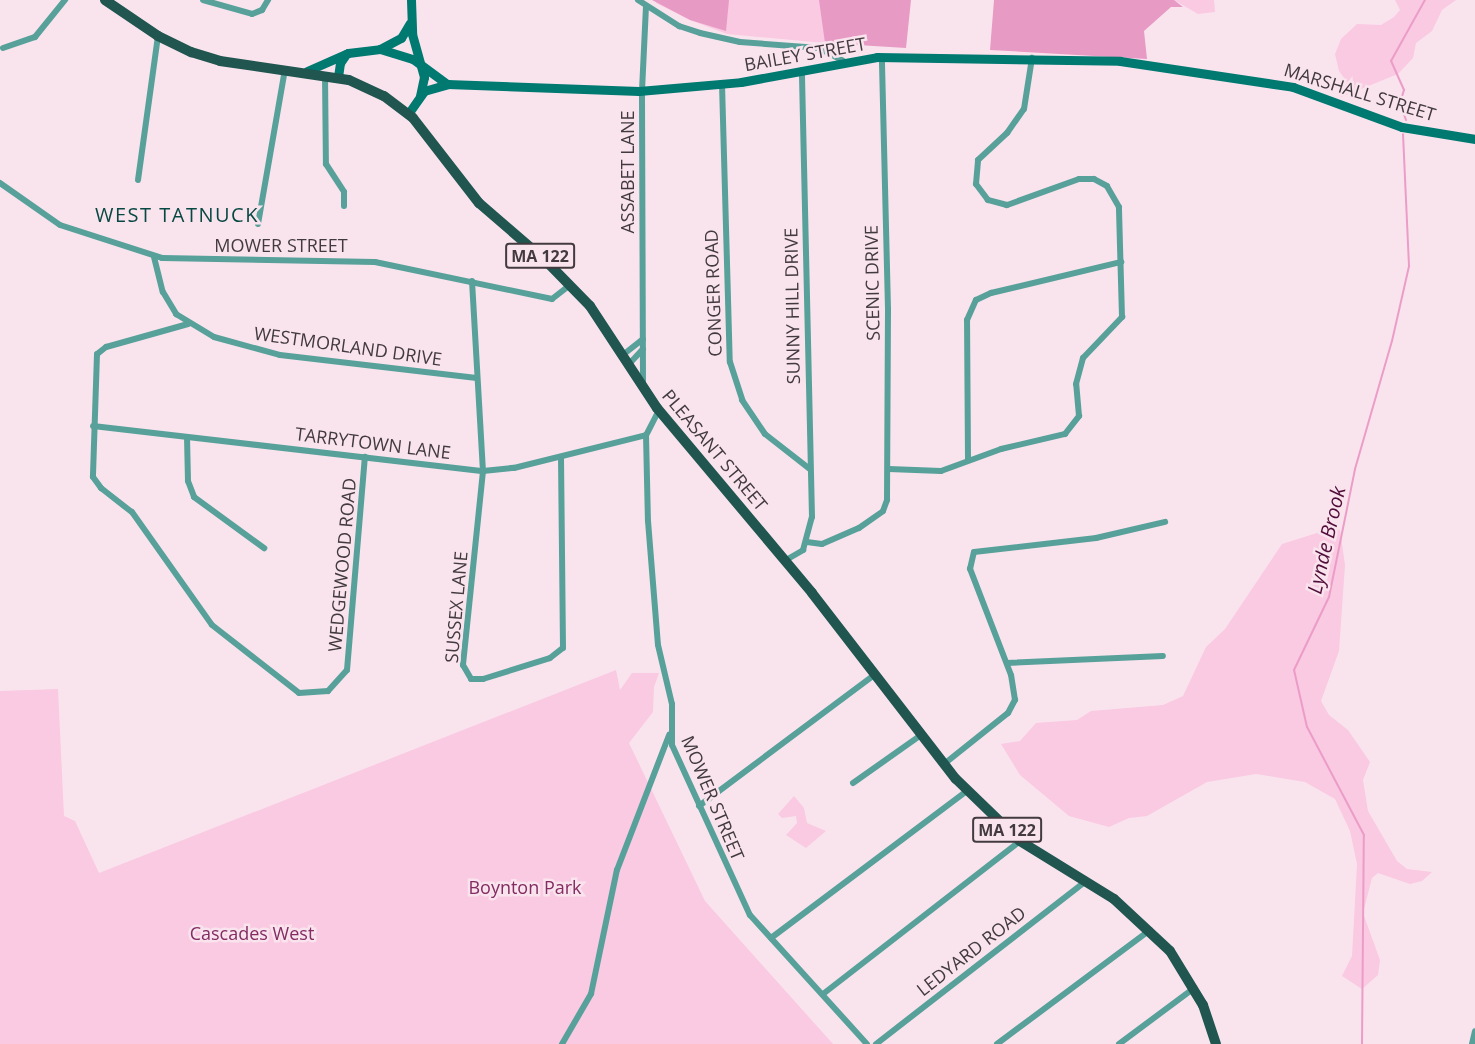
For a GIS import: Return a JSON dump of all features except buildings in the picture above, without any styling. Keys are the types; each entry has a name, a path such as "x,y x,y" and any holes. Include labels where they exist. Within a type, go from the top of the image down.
{"main road":[{"name":"PLEASANT STREET","path":"105,0 158,36 220,61 338,77 375,92 408,114 428,134 478,203 571,285 627,359 658,410 786,560 967,791 1020,841 1114,899 1150,929 1170,951 1194,987 1216,1044"}],"street":[{"path":"3,48 35,37 65,0"},
{"path":"203,0 254,14 262,10 268,0"},
{"path":"408,114 420,96 424,81 410,23 411,0"},
{"path":"638,0 678,26 700,33 740,42 819,48 843,61"},
{"name":"ASSABET LANE","path":"644,387 642,91 646,7"},
{"path":"306,71 348,53 380,49 401,38 410,23"},
{"path":"138,180 158,36"},
{"name":"BAILEY STREET","path":"380,49 413,59 436,79 451,84"},
{"path":"338,77 340,63 348,53"},
{"name":"BAILEY STREET","path":"420,96 429,89 451,84 642,91 722,84 843,61 882,57 1032,58 1165,66"},
{"name":"SCENIC DRIVE","path":"807,542 822,543 851,531 885,508 890,470 882,57"},
{"path":"890,470 941,471 968,459 1059,437 1073,427 1080,412 1076,384 1080,364 1092,346 1116,328 1122,317 1118,202 1103,183 1079,178 1007,205 988,200 975,184 978,160 1008,134 1024,109 1032,58"},
{"name":"MARSHALL STREET","path":"1165,66 1293,87 1402,127 1475,139"},
{"path":"258,224 285,69"},
{"name":"SUNNY HILL DRIVE","path":"802,70 812,517 807,542"},
{"path":"325,74 326,164 344,192 344,206"},
{"name":"CONGER ROAD","path":"722,84 730,362 742,400 765,434 810,469"},
{"name":"MOWER STREET","path":"0,183 60,225 154,257 375,262 552,299 571,285"},
{"name":"WESTMORLAND DRIVE","path":"154,257 163,292 188,324 229,342 280,355 477,378"},
{"path":"968,459 967,320 976,300 991,293 1121,262"},
{"name":"SUSSEX LANE","path":"472,281 483,471 463,665 467,676 478,680 554,656 564,645 561,457"},
{"name":"WEDGEWOOD ROAD","path":"188,324 99,352 94,366 92,474 97,484 132,512 212,625 285,685 306,695 334,688 347,670 365,457"},
{"path":"627,359 644,338"},
{"path":"627,359 644,347"},
{"name":"MOWER STREET","path":"658,410 646,435 654,610 672,704 670,731 678,763 741,900 771,938 867,1044"},
{"name":"TARRYTOWN LANE","path":"93,426 483,471 514,468 646,435"},
{"path":"187,437 188,481 194,497 264,548"},
{"path":"944,764 1011,708 1015,690 1007,663 970,569 970,558 981,549 1096,538 1165,522"},
{"path":"786,560 803,550 807,542"},
{"path":"1007,663 1163,656"},
{"path":"699,806 874,675"},
{"path":"562,1044 591,994 617,870 670,731"},
{"path":"853,783 921,735"},
{"path":"771,938 967,791"},
{"path":"823,994 1020,841"},
{"name":"LEDYARD ROAD","path":"876,1044 1085,882"},
{"path":"997,1044 1150,929"},
{"path":"1119,1044 1194,987"},
{"path":"1472,1044 1475,1031"}],"green space":[{"path":"657,0 827,0 825,43 727,34 690,20 656,3"},
{"path":"1174,0 1214,0 1215,12 1198,14"},
{"path":"1395,0 1456,0 1442,10 1432,31 1416,43 1413,58 1398,74 1341,97 1347,82 1339,71 1335,54 1341,39 1357,24 1381,25 1394,17 1400,10"},
{"path":"1336,527 1340,530 1345,565 1339,651 1321,701 1329,715 1348,730 1370,762 1363,780 1368,811 1397,861 1407,869 1432,872 1422,881 1410,884 1378,873 1372,878 1363,913 1380,960 1378,975 1362,989 1342,976 1352,956 1357,864 1350,831 1335,799 1305,782 1256,774 1207,782 1147,816 1129,818 1109,827 1069,816 1020,775 1001,744 1020,741 1036,723 1077,720 1091,711 1163,705 1183,696 1206,647 1225,629 1282,544"},
{"path":"616,670 620,690 632,673 659,673 654,687 653,712 629,743 705,901 833,1044 0,1044 0,691 58,689 64,816 75,821 99,873"},
{"path":"794,796 804,808 807,823 826,831 806,848 786,835 797,823 796,816 782,818 778,814"}],"shaded area":[{"path":"652,0 729,0 726,31 690,20"},
{"path":"819,0 911,0 906,48 825,43"},
{"path":"994,0 1174,0 1183,7 1171,7 1144,31 1147,59 990,50"}],"waterway":[{"name":"Lynde Brook","path":"1406,120 1400,103 1404,90 1391,61 1425,0"},
{"name":"Lynde Brook","path":"1362,1044 1364,835 1307,727 1294,670 1329,597 1355,469 1392,341 1409,266 1403,134"}],"district":[{"name":"WEST TATNUCK","path":"177,214"}],"park label":[{"name":"Boynton Park","path":"525,887"},
{"name":"Cascades West","path":"252,933"}]}
